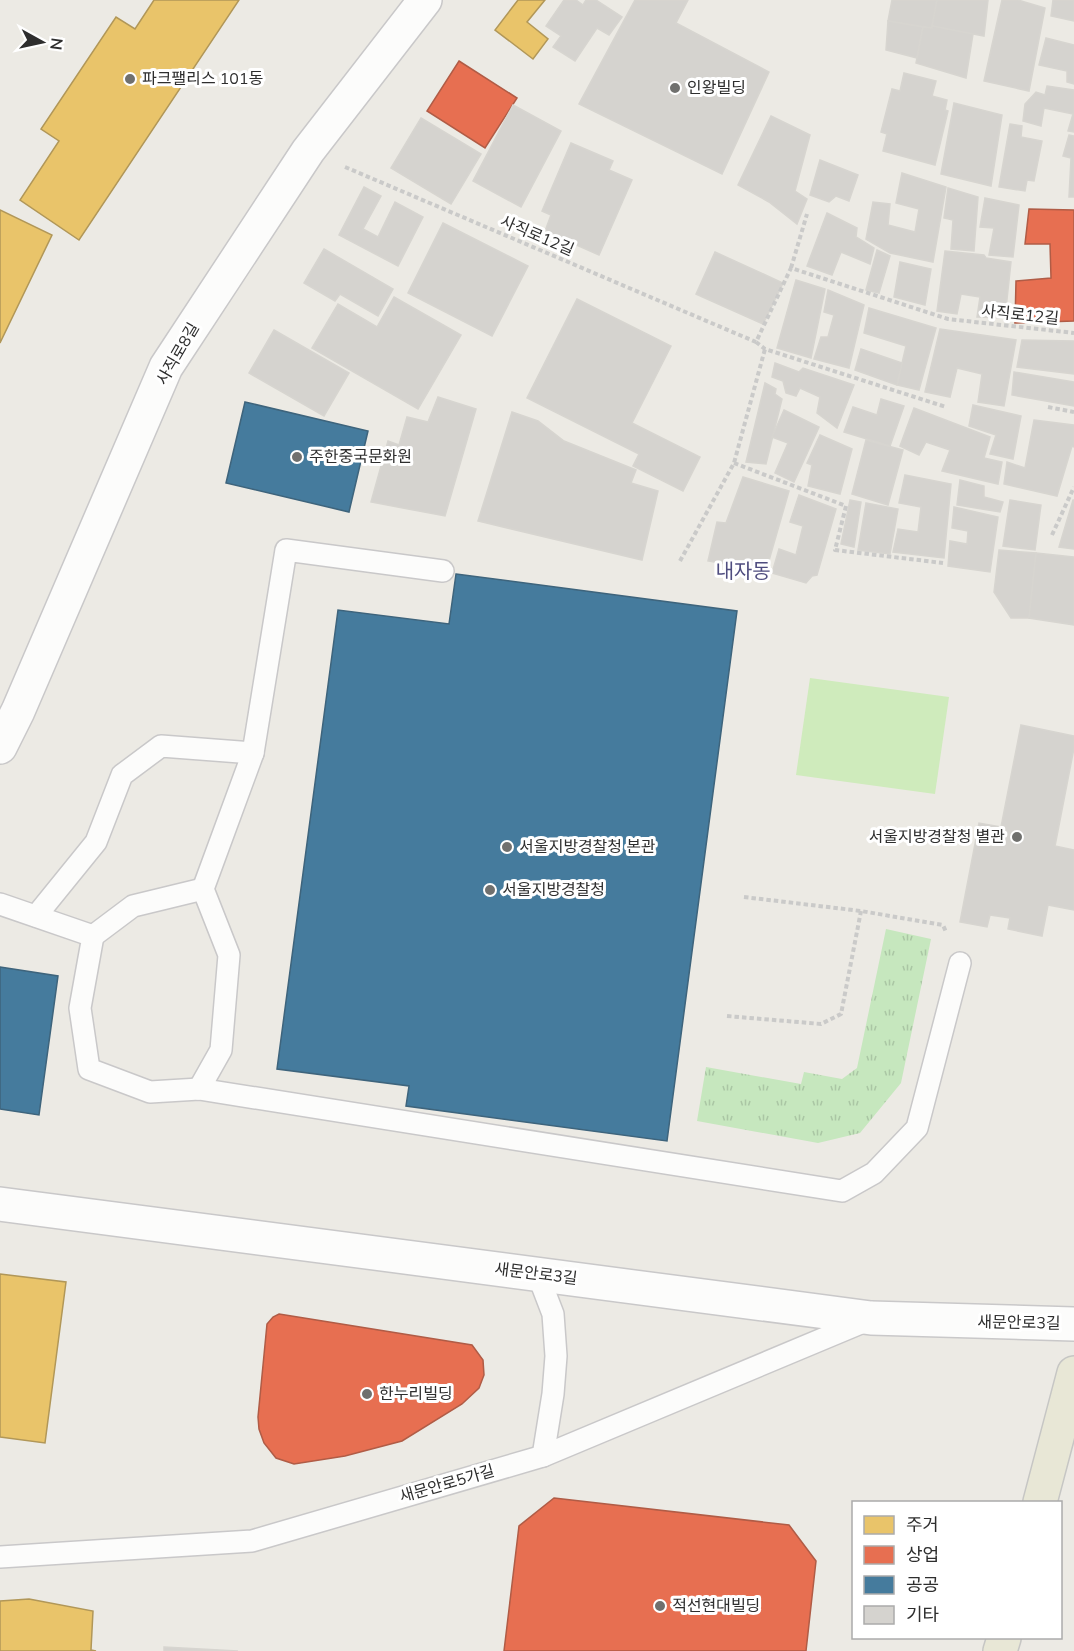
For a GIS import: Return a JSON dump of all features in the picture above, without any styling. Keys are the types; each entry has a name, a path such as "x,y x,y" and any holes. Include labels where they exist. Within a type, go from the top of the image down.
{"main road":[{"path":"1041,1501 1074,1374"}],"street":[{"name":"사직로8길","path":"0,747 18,711 166,367 308,151 425,0"},
{"name":"새문안로3길","path":"0,1204 871,1318 1074,1324"}],"lane":[{"path":"199,1089 221,1050 229,955 203,889 253,753 286,550 443,571"},
{"path":"36,916 96,842 122,775 161,746 253,753"},
{"path":"203,889 133,906 93,936 80,1008 89,1069 150,1092 199,1089 842,1191 874,1173 917,1128 960,963"},
{"path":"0,904 93,936"},
{"path":"538,1275 553,1314 556,1356 553,1394 543,1456"},
{"name":"새문안로5가길","path":"0,1557 252,1541 543,1456 871,1318"}],"path":[{"name":"사직로12길","path":"308,151 756,342 765,349 946,407"},
{"path":"756,342 791,268 807,214"},
{"name":"사직로12길","path":"791,268 948,319 1074,333"},
{"path":"680,561 734,463 765,349"},
{"path":"1048,407 1074,412"},
{"path":"734,463 846,506 835,550 944,563"},
{"path":"1052,535 1074,487"},
{"path":"744,897 861,911 943,925 960,963"},
{"path":"727,1016 821,1024 841,1014 861,911"}],"green space":[{"path":"810,678 949,697 935,794 796,775"},
{"path":"886,929 931,939 901,1083 860,1133 818,1143 697,1121 706,1067 801,1084 804,1072 842,1079 857,1068"}],"building: 주거":[{"name":"파크팰리스 101동","path":"154,0 239,0 79,240 20,200 59,141 41,129 116,17 135,29"},
{"path":"518,0 545,0 527,22 548,39 533,59 495,30"},
{"path":"0,210 52,235 0,343"},
{"path":"0,1274 66,1282 45,1443 0,1437"},
{"path":"29,1599 93,1611 91,1650 96,1651 0,1651 0,1601"}],"building: 상업":[{"path":"459,61 517,98 485,148 427,111"},
{"path":"1029,209 1074,210 1074,321 1015,323 1016,281 1051,278 1050,244 1025,244"},
{"name":"한누리빌딩","path":"279,1314 472,1345 483,1360 484,1375 479,1388 462,1404 402,1441 345,1456 294,1464 276,1458 264,1443 259,1429 258,1417 267,1324"},
{"name":"적선현대빌딩","path":"554,1498 789,1525 816,1561 806,1651 504,1651 519,1526"}],"building: 공공":[{"name":"주한중국문화원","path":"245,402 368,431 349,512 226,483"},
{"name":"서울지방경찰청 본관","path":"456,574 737,611 667,1141 406,1106 409,1086 277,1069 338,610 449,624"},
{"path":"0,967 58,976 39,1115 0,1109"}],"building: 기타":[{"path":"564,0 576,0 583,5 586,0 596,0 622,17 609,35 597,28 575,61 553,47 561,36 546,26"},
{"name":"인왕빌딩","path":"635,0 688,0 676,23 769,72 722,174 579,104"},
{"path":"892,0 937,0 932,28 888,21"},
{"path":"937,0 988,0 984,36 932,26"},
{"path":"1002,0 1018,0 1045,8 1029,91 984,81"},
{"path":"1053,0 1074,0 1074,21 1051,16"},
{"path":"888,21 923,27 917,58 886,50"},
{"path":"932,26 973,34 966,78 916,63 923,27 932,28"},
{"path":"1046,38 1074,45 1074,84 1067,82 1067,71 1039,65"},
{"path":"904,73 936,81 932,96 947,100 945,110 948,111 935,165 883,151 887,134 881,132 892,89 900,91"},
{"path":"1047,86 1074,90 1074,132 1068,131 1073,114 1044,108 1041,126 1023,121 1025,104 1036,92 1045,95"},
{"path":"954,103 1002,115 991,186 941,174"},
{"path":"513,105 561,131 521,207 473,181"},
{"path":"771,116 810,135 795,191 807,199 797,224 769,202 738,185"},
{"path":"421,118 481,154 451,204 391,168"},
{"path":"1010,124 1022,126 1021,137 1042,141 1034,181 1027,180 1025,191 999,187"},
{"path":"1069,135 1074,136 1074,197 1069,197 1071,158 1063,156"},
{"path":"571,143 613,161 609,170 632,180 599,255 545,231 551,215 542,211"},
{"path":"820,160 858,175 849,201 836,196 829,202 810,195"},
{"path":"902,173 946,187 933,262 890,253 866,239 873,202 890,204 888,225 915,232 919,209 896,203"},
{"path":"364,187 381,196 363,229 378,237 395,202 423,217 398,266 339,235"},
{"path":"948,188 978,197 974,251 951,249 953,220 944,218"},
{"path":"985,198 1019,205 1013,257 989,255 994,228 980,227"},
{"path":"827,213 857,228 856,237 874,248 870,264 841,252 832,275 807,266"},
{"path":"443,223 528,266 492,336 408,293"},
{"path":"324,249 393,289 378,316 340,294 335,301 304,283"},
{"path":"877,250 890,256 879,293 866,290"},
{"path":"945,251 984,255 986,258 1011,262 1005,318 977,317 980,297 961,294 957,314 937,311"},
{"path":"715,252 783,283 763,324 696,294"},
{"path":"900,262 931,269 925,305 894,297"},
{"path":"796,280 825,289 811,358 777,348"},
{"path":"828,290 864,305 849,368 814,359 821,337 828,337 834,315 824,312"},
{"path":"394,297 461,335 418,409 312,348 338,304 377,327"},
{"path":"577,299 671,346 632,423 700,457 683,491 633,466 639,454 527,398"},
{"path":"869,308 936,328 919,390 897,385 906,346 864,333"},
{"path":"940,329 1016,340 1004,406 978,402 982,374 957,368 950,397 925,392"},
{"path":"274,330 349,373 324,416 249,373"},
{"path":"1022,340 1074,341 1074,374 1017,367"},
{"path":"861,349 902,363 897,385 855,370"},
{"path":"775,363 799,372 803,368 854,385 837,428 817,413 820,397 800,388 796,396 786,393 783,381 772,377"},
{"path":"1014,372 1074,382 1074,406 1012,395"},
{"path":"765,383 776,389 775,394 782,399 766,464 746,462"},
{"path":"438,397 476,409 445,516 371,502 388,441 399,445 407,417 428,422"},
{"path":"881,399 904,406 890,446 844,432 853,407 877,415"},
{"path":"973,405 1021,416 1013,459 990,454 996,435 969,426"},
{"path":"914,408 990,437 984,458 1002,462 998,484 942,471 950,450 926,442 919,455 900,446"},
{"path":"784,410 819,427 794,482 775,473 788,443 772,437"},
{"path":"512,412 538,421 564,441 636,470 631,483 658,491 642,560 478,521"},
{"path":"1034,420 1074,425 1074,447 1072,446 1057,496 1004,484 1007,462 1025,468"},
{"path":"820,435 852,449 840,494 808,486 812,465 807,463"},
{"path":"866,440 903,450 888,505 852,494"},
{"path":"905,475 951,484 944,558 893,552 898,529 918,532 921,507 899,503"},
{"path":"743,477 789,491 766,571 708,561 717,522 726,523"},
{"path":"960,480 984,486 984,497 1003,502 1000,512 957,505"},
{"path":"799,495 836,509 817,575 812,576 806,583 772,573 779,549 796,555 803,526 790,522"},
{"path":"850,500 861,502 854,547 841,544"},
{"path":"1010,500 1041,505 1035,550 1003,546"},
{"path":"1073,500 1074,549 1059,547"},
{"path":"866,503 898,509 890,554 858,550"},
{"path":"954,507 998,517 990,572 948,566 950,541 967,544 968,531 952,528"},
{"path":"999,550 1036,553 1029,618 1011,618 994,592"},
{"path":"1036,553 1074,557 1074,625 1029,618"},
{"name":"서울지방경찰청 별관","path":"1021,725 1074,736 1074,748 1055,846 1074,850 1074,910 1048,905 1042,936 1008,929 1010,918 990,915 987,927 960,922 979,823 1001,827"},
{"path":"164,1647 238,1651 164,1651"}],"place":[{"name":"파크팰리스 101동","path":"130,79"},
{"name":"인왕빌딩","path":"675,88"},
{"name":"주한중국문화원","path":"297,457"},
{"name":"서울지방경찰청 별관","path":"1017,837"},
{"name":"서울지방경찰청 본관","path":"507,847"},
{"name":"서울지방경찰청","path":"490,890"},
{"name":"한누리빌딩","path":"367,1394"},
{"name":"적선현대빌딩","path":"660,1606"}],"district":[{"name":"내자동","path":"743,571"}]}
